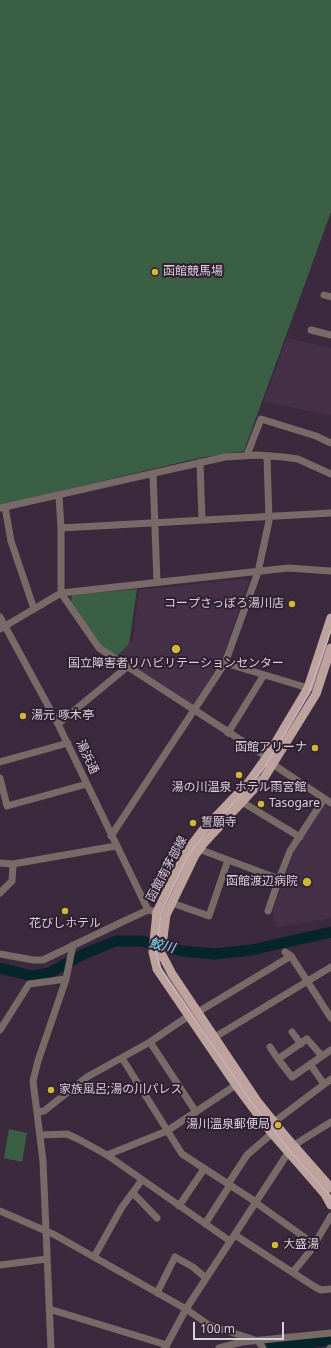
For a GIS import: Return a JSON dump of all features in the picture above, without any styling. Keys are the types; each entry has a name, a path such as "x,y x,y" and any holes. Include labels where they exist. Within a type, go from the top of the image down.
{"main road":[{"name":"函館南茅部線","path":"157,913 172,903 199,849 264,778 270,761 308,688 331,618"},
{"name":"函館南茅部線","path":"291,1150 274,1122 246,1085 215,1037 194,1014 157,968 157,913 190,846 270,761 316,694 331,648"},
{"name":"函館南茅部線","path":"194,1014 236,1085 291,1150"},
{"path":"291,1150 331,1188"},
{"path":"291,1150 325,1194 331,1205"}],"street":[{"path":"311,330 331,335"},
{"path":"247,455 261,419 316,436 331,443"},
{"path":"34,609 11,541 3,508 225,457 247,455 298,459 331,474"},
{"path":"111,836 225,663 258,572 269,516 267,456"},
{"path":"200,462 202,520"},
{"path":"153,474 157,582"},
{"path":"59,496 61,528 61,593 99,648 331,803"},
{"path":"61,528 331,513"},
{"path":"3,628 61,593 288,568 331,572"},
{"name":"湯浜通","path":"0,617 3,628 68,743 116,846 157,913"},
{"path":"225,663 308,688"},
{"path":"58,724 127,667"},
{"path":"228,733 262,678"},
{"path":"0,762 68,743"},
{"path":"0,778 7,806 87,784"},
{"path":"268,911 290,851 324,798"},
{"path":"242,802 300,837"},
{"path":"0,863 13,864 116,846"},
{"path":"190,846 279,879"},
{"path":"172,903 209,916 228,860"},
{"path":"0,893 12,881 13,864"},
{"path":"0,954 33,960 43,960 73,945 157,913"},
{"path":"51,1348 41,1135 33,1081 38,1061 66,979 73,954 73,945"},
{"path":"37,1112 44,1111 87,1077 150,1042 288,954 331,1018"},
{"path":"215,1037 331,967"},
{"path":"0,1030 29,984 66,979"},
{"path":"292,1032 301,1044"},
{"path":"278,1059 307,1039 322,1056"},
{"path":"150,1042 196,1112"},
{"path":"270,1047 292,1077 331,1050"},
{"path":"122,1058 182,1154 229,1184 314,1244"},
{"path":"310,1064 324,1084"},
{"path":"274,1122 331,1079"},
{"path":"107,1155 167,1132 236,1085"},
{"path":"49,1309 166,1346 186,1309 232,1238 257,1204 291,1150 331,1122"},
{"path":"41,1135 67,1134 107,1155 205,1224 293,1272 321,1290 331,1289"},
{"path":"205,1224 247,1155 269,1136"},
{"path":"178,1206 204,1168"},
{"path":"94,1257 122,1207 142,1180"},
{"path":"133,1193 157,1218"},
{"path":"0,1211 46,1230 186,1309 209,1325 260,1344"},
{"path":"293,1272 314,1244 331,1216"},
{"path":"158,1293 175,1257 206,1278"},
{"path":"0,1265 47,1259"},
{"path":"219,1348 242,1342 260,1344 331,1333"}],"shaded area":[{"path":"287,338 331,348 331,416 264,401"},
{"name":"国立障害者リハビリテーションセンター","path":"247,579 249,582 221,662 192,706 118,657 133,640 139,590"},
{"name":"函館渡辺病院","path":"324,805 331,809 331,918 277,927 272,913 295,851"}],"green space":[{"name":"函館競馬場","path":"0,0 331,0 331,212 244,451 199,458 0,505"},
{"path":"137,589 129,644 117,656 101,646 71,601 72,595"},
{"path":"9,1129 27,1133 22,1162 4,1158"}],"waterway":[{"name":"鮫川","path":"0,968 32,976 49,973 86,953 116,941 141,941 183,951 214,954 251,950 331,932"},
{"path":"269,1348 331,1340"}],"tram line":[{"path":"331,630 308,695 262,771 194,847 185,861 161,914 156,953 161,970 252,1103 290,1151 331,1197"}],"place":[{"name":"函館競馬場","path":"155,272"},
{"name":"コープさっぽろ湯川店","path":"292,604"},
{"name":"国立障害者リハビリテーションセンター","path":"176,649"},
{"name":"湯元 啄木亭","path":"23,716"},
{"name":"函館アリーナ","path":"315,748"},
{"name":"湯の川温泉 ホテル雨宮館","path":"239,775"},
{"name":"Tasogare","path":"261,804"},
{"name":"誓願寺","path":"193,823"},
{"name":"函館渡辺病院","path":"307,882"},
{"name":"花びしホテル","path":"65,911"},
{"name":"家族風呂;湯の川パレス","path":"51,1090"},
{"name":"湯川溫泉郵便局","path":"278,1125"},
{"name":"大盛湯","path":"275,1245"}]}
